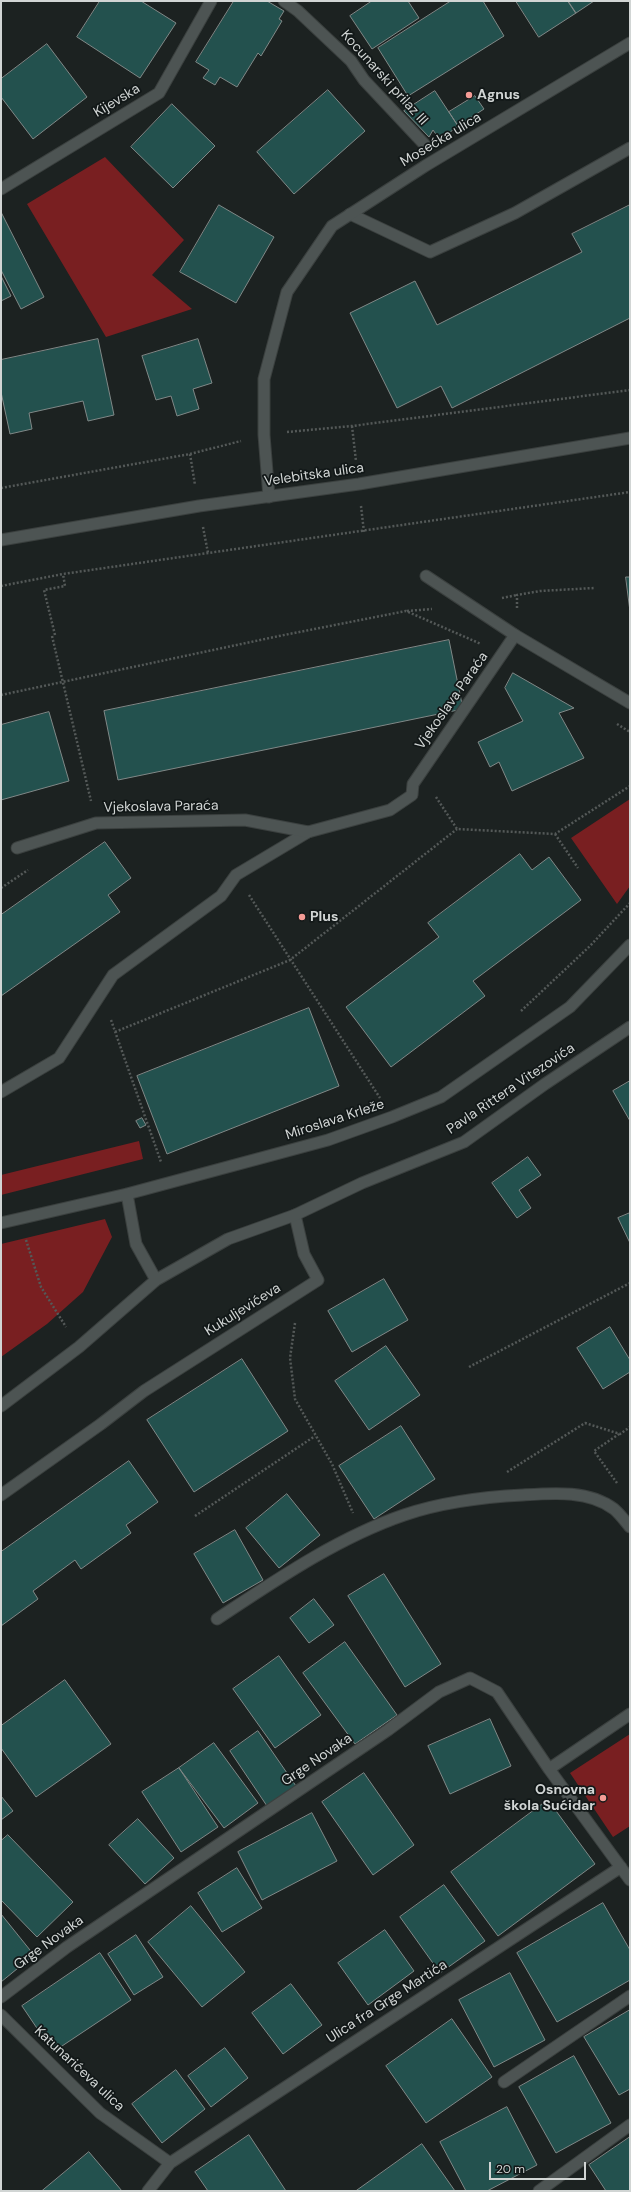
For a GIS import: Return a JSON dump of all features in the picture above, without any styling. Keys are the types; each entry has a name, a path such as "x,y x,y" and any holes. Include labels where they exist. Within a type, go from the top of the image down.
{"street":[{"name":"Kijevska","path":"1,189 159,93 211,1"},
{"name":"Kocunarski prilaz III","path":"284,1 298,11 351,61 364,80 425,145"},
{"name":"Mosećka ulica","path":"269,497 264,435 264,379 287,292 332,226 425,166 630,43"},
{"path":"350,214 430,252 515,213 630,148"},
{"name":"Velebitska ulica","path":"1,540 77,526 358,484 630,438"},
{"path":"426,576 516,635 630,703"},
{"name":"Vjekoslava Paraća","path":"17,848 96,823 245,820 308,832 390,810 412,795 413,784 516,635"},
{"path":"1,1092 59,1058 114,975 221,896 236,875 308,832"},
{"name":"Miroslava Krleže","path":"1,1223 127,1194 328,1140 392,1117 440,1097 570,1008 630,945"},
{"name":"Pavla Rittera Vitezovića","path":"295,1214 362,1183 464,1142 545,1084 630,1027"},
{"path":"127,1194 136,1244 156,1280"},
{"path":"1,1406 79,1347 156,1280 228,1239 295,1214"},
{"name":"Kukuljevićeva","path":"1,1495 102,1424 144,1391 318,1280 304,1254 295,1214"},
{"path":"217,1619 303,1564 362,1532 405,1514 481,1497 560,1493 598,1500 614,1510 630,1527"},
{"name":"Grge Novaka","path":"1,1997 67,1947 388,1730 439,1692 470,1678 497,1692 549,1769"},
{"path":"630,1714 549,1769 630,1880"},
{"name":"Ulica fra Grge Martića","path":"170,2163 621,1867"},
{"path":"504,2082 630,1996"},
{"name":"Katunarićeva ulica","path":"1,2015 100,2113 170,2163"},
{"path":"539,2191 630,2125"},
{"path":"148,2191 170,2163"}],"path":[{"path":"1,488 190,454 264,435 352,426 630,390"},
{"path":"1,586 63,574 630,492"},
{"path":"63,574 65,586 44,590 62,682 87,785"},
{"path":"516,612 518,595 540,590 594,588"},
{"path":"1,695 279,636 406,612 485,646"},
{"path":"420,774 457,829"},
{"path":"115,1032 290,960 457,829 555,834 630,786"},
{"path":"555,834 578,868"},
{"path":"236,875 382,1102"},
{"path":"518,1014 590,946 630,903"},
{"path":"101,994 162,1164"},
{"path":"20,1218 41,1287 79,1347"},
{"path":"469,1367 630,1283"},
{"path":"298,1317 295,1323 290,1358 295,1399 332,1464 362,1532"},
{"path":"481,1497 505,1473 585,1423 620,1434"},
{"path":"609,1471 594,1451 630,1427"},
{"path":"194,1516 315,1436"}],"shaded area":[{"path":"105,157 184,240 152,275 192,309 106,337 27,204"},
{"path":"630,799 630,886 617,904 571,838"},
{"path":"139,1141 143,1159 1,1195 1,1175"},
{"path":"105,1219 112,1237 83,1292 47,1324 1,1357 1,1244"},
{"path":"630,1734 630,1826 613,1837 570,1773"}],"building":[{"path":"100,1 141,1 176,23 140,78 77,37"},
{"path":"234,1 267,1 284,11 279,19 282,21 261,56 258,53 237,87 220,77 215,85 203,78 209,70 196,62"},
{"path":"372,1 408,1 419,18 372,49 350,16"},
{"path":"451,1 483,1 504,36 408,96 378,48"},
{"path":"516,1 568,1 576,13 539,37"},
{"path":"568,1 594,1 576,13"},
{"path":"47,44 87,97 33,139 1,97 1,79"},
{"path":"328,90 365,131 294,194 257,152"},
{"path":"435,91 458,126 440,140 433,130 429,137 404,111"},
{"path":"475,96 484,109 458,126 449,112"},
{"path":"172,104 215,146 173,188 131,147"},
{"path":"219,205 274,237 236,303 180,272"},
{"path":"630,205 630,318 452,408 441,386 397,408 350,313 415,281 437,325 582,252 572,234"},
{"path":"1,212 44,297 21,309 1,270"},
{"path":"1,276 11,296 1,301"},
{"path":"98,339 114,415 88,421 83,401 29,413 32,429 10,434 1,392 1,360"},
{"path":"198,339 212,383 193,389 199,409 177,416 171,396 156,400 142,356"},
{"path":"626,577 630,577 630,611"},
{"path":"449,640 463,709 118,780 104,711"},
{"path":"513,673 574,708 559,713 584,758 512,791 499,762 490,767 478,742 523,721 505,688"},
{"path":"49,712 69,781 1,800 1,725"},
{"path":"105,842 131,878 108,895 120,912 1,996 1,915"},
{"path":"520,854 532,870 549,857 581,900 473,981 485,996 391,1067 346,1007 439,937 428,923"},
{"path":"309,1008 339,1086 167,1154 137,1076"},
{"path":"630,1081 630,1121 613,1091"},
{"path":"142,1118 146,1125 140,1128 136,1121"},
{"path":"528,1157 541,1175 519,1190 531,1208 517,1218 492,1183"},
{"path":"630,1213 630,1243 618,1218"},
{"path":"384,1279 408,1320 352,1352 328,1311"},
{"path":"610,1327 630,1360 630,1372 603,1389 577,1348"},
{"path":"386,1346 420,1395 369,1430 335,1381"},
{"path":"242,1359 288,1431 194,1492 147,1420"},
{"path":"401,1426 435,1479 374,1519 339,1466"},
{"path":"129,1461 158,1502 126,1525 131,1533 81,1569 75,1560 33,1591 38,1599 1,1626 1,1552"},
{"path":"287,1494 320,1535 279,1568 246,1528"},
{"path":"235,1530 263,1580 223,1603 194,1554"},
{"path":"384,1574 441,1664 405,1687 348,1596"},
{"path":"314,1599 334,1625 309,1643 290,1618"},
{"path":"345,1642 397,1715 355,1744 303,1673"},
{"path":"279,1656 321,1715 275,1748 233,1689"},
{"path":"65,1680 111,1744 36,1797 1,1748 1,1726"},
{"path":"490,1719 511,1766 450,1794 428,1746"},
{"path":"258,1731 296,1786 267,1806 230,1751"},
{"path":"214,1743 258,1803 224,1828 179,1768"},
{"path":"179,1768 218,1827 181,1852 142,1792"},
{"path":"364,1773 414,1845 373,1875 322,1802"},
{"path":"1,1796 13,1811 1,1820"},
{"path":"548,1800 595,1864 498,1936 451,1872"},
{"path":"312,1813 337,1861 262,1900 238,1852"},
{"path":"138,1819 174,1858 145,1884 109,1845"},
{"path":"8,1835 73,1902 37,1937 1,1900 1,1841"},
{"path":"237,1868 262,1908 222,1932 198,1893"},
{"path":"444,1885 485,1941 440,1973 400,1917"},
{"path":"603,1903 630,1950 630,1980 557,2022 517,1953"},
{"path":"191,1906 245,1972 202,2007 148,1942"},
{"path":"1,1914 34,1955 1,1982"},
{"path":"385,1930 414,1971 368,2005 338,1963"},
{"path":"136,1935 163,1977 134,1995 108,1954"},
{"path":"100,1953 131,2000 53,2052 22,2006"},
{"path":"510,1973 545,2040 494,2067 459,2000"},
{"path":"291,1984 322,2025 283,2054 252,2013"},
{"path":"630,2010 630,2089 619,2095 584,2037"},
{"path":"452,2019 492,2077 426,2123 386,2066"},
{"path":"225,2048 248,2078 211,2107 188,2076"},
{"path":"574,2056 611,2123 556,2153 519,2087"},
{"path":"176,2070 205,2109 162,2143 132,2104"},
{"path":"507,2107 537,2165 487,2191 466,2191 440,2142"},
{"path":"249,2135 286,2191 208,2191 195,2172"},
{"path":"630,2137 630,2191 606,2191 589,2165"},
{"path":"422,2144 455,2191 356,2191"},
{"path":"89,2152 122,2191 42,2191"}],"place":[{"name":"Agnus","path":"469,95"},
{"name":"Plus","path":"302,917"},
{"name":"Osnovna škola Sućidar","path":"603,1798"}]}
